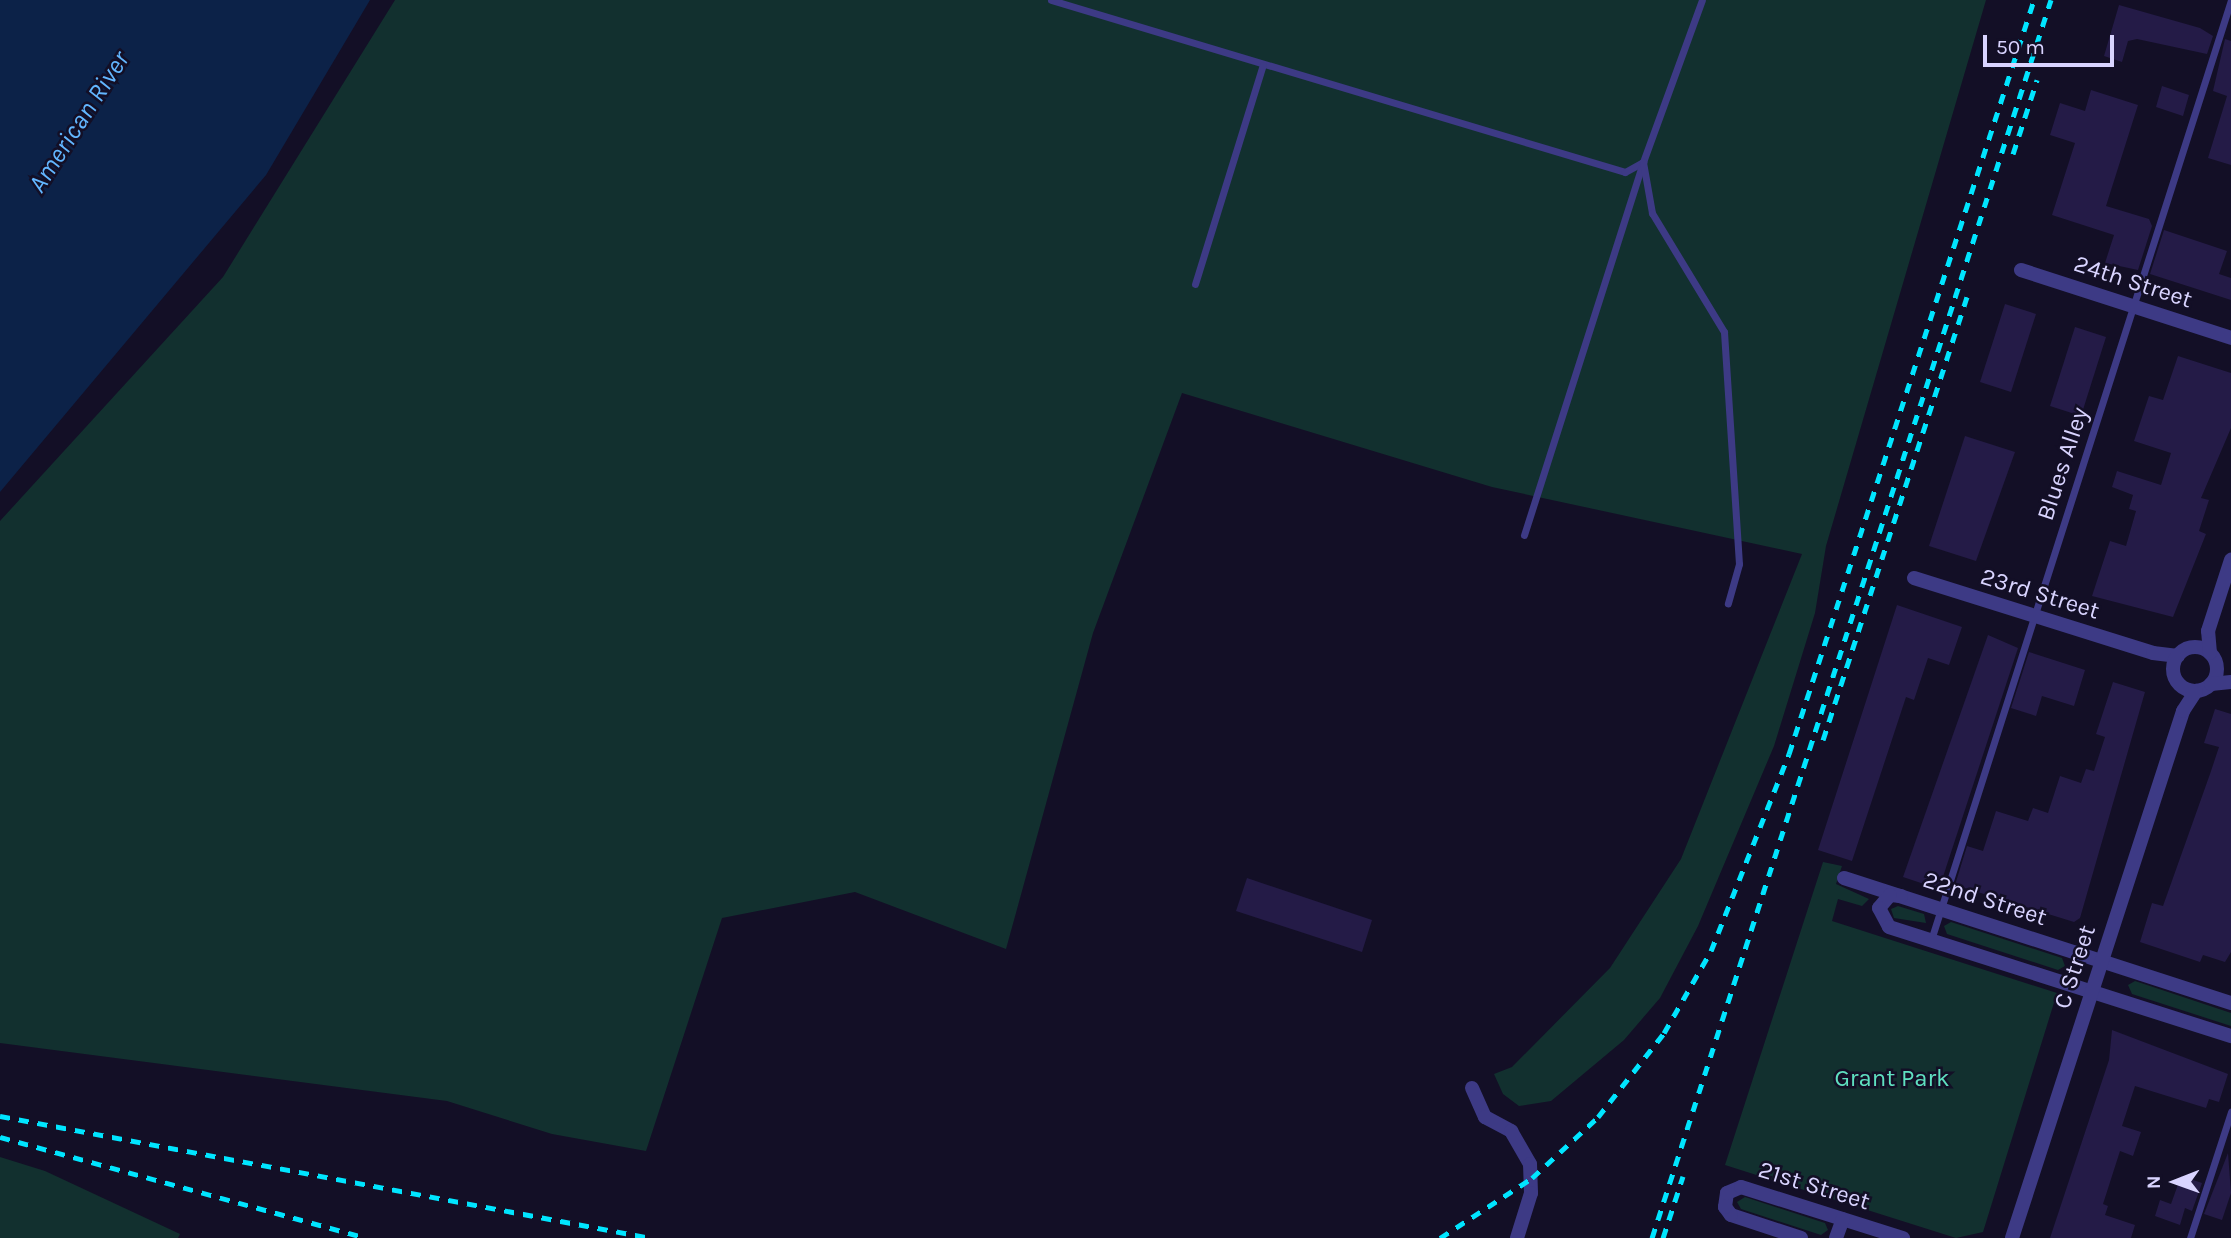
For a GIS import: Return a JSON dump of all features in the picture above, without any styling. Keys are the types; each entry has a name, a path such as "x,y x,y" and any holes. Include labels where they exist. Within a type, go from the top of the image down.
{"street":[{"name":"24th Street","path":"2021,270 2231,338"},
{"path":"2231,560 2208,631 2210,653 2217,667 2231,680"},
{"name":"23rd Street","path":"1914,578 2153,653 2178,656"},
{"path":"2208,631 2178,656 2174,671 2188,688 2231,680"},
{"path":"2192,647 2210,653"},
{"name":"23rd Street","path":"2153,653 2174,671"},
{"path":"2211,684 2217,667"},
{"name":"C Street","path":"2012,1238 2183,711 2188,688"},
{"name":"22nd Street","path":"1844,878 2231,1003"},
{"path":"1900,896 1890,895 1879,908 1889,927 2231,1036"},
{"path":"1472,1088 1485,1117 1511,1131 1530,1164 1531,1193 1517,1238"},
{"name":"21st Street","path":"1801,1238 1731,1215 1724,1202 1727,1193 1741,1187 1903,1238"},
{"path":"1836,1238 1843,1219"}],"lane":[{"path":"1051,0 1594,167 1625,173 1643,162"},
{"path":"1524,535 1643,162 1702,0"},
{"name":"Blues Alley","path":"1931,940 2133,306 2173,169 2231,0"},
{"path":"1195,284 1263,65"},
{"path":"1643,162 1652,213 1724,332 1739,564 1728,603"},
{"path":"2190,1238 2231,1112"}],"green space":[{"path":"395,0 1986,0 1826,546 1815,613 1774,746 1698,926 1660,998 1624,1040 1551,1101 1519,1106 1503,1094 1494,1074 1512,1067 1610,968 1681,859 1802,554 1492,487 1182,393 1093,633 1006,949 855,892 722,918 646,1151 552,1134 447,1101 0,1043 0,521 223,277"},
{"name":"Grant Park","path":"1823,862 1842,866 1836,884 1869,899 1862,906 1838,899 1832,921 2057,993 1983,1232 1956,1238 1725,1165"},
{"path":"1898,906 1924,914 1926,923 1894,918 1891,909"},
{"path":"1951,922 2062,958 2065,966 2058,970 1947,934 1944,926"},
{"path":"2135,981 2231,1013 2231,1026 2132,994 2128,985"},
{"path":"0,1157 45,1171 180,1234 178,1238 0,1238"},
{"path":"1745,1197 1825,1223 1828,1230 1821,1235 1741,1209 1737,1202"}],"water":[{"name":"American River","path":"0,0 370,0 266,175 0,492"}],"building":[{"path":"2119,5 2200,28 2213,36 2207,54 2137,39 2128,41 2122,62 2104,56"},
{"path":"2225,39 2231,41 2231,165 2208,158 2227,96 2213,91"},
{"path":"2162,86 2189,95 2183,116 2156,107"},
{"path":"2091,90 2138,105 2106,206 2149,219 2152,226 2138,270 2105,263 2114,235 2052,215 2075,143 2050,135 2060,103 2085,111"},
{"path":"2164,230 2227,251 2219,274 2231,278 2231,300 2150,274"},
{"path":"2005,304 2036,314 2011,392 1980,382"},
{"path":"2075,327 2106,337 2081,416 2050,406"},
{"path":"2178,356 2231,373 2231,428 2201,498 2209,500 2199,531 2206,534 2173,617 2092,596 2110,541 2126,546 2136,511 2129,509 2133,495 2112,487 2117,471 2161,485 2171,453 2134,441 2149,396 2163,400"},
{"path":"1965,436 2015,452 1976,561 1929,546"},
{"path":"1897,605 1962,627 1949,665 1928,658 1914,700 1906,697 1852,861 1818,850"},
{"path":"1988,635 2018,648 1939,889 1903,877"},
{"path":"2029,652 2085,670 2074,706 2042,696 2036,716 2011,708"},
{"path":"2113,682 2145,692 2080,918 2074,922 1955,885 1967,846 1983,851 1996,811 2028,821 2033,808 2048,813 2060,776 2081,783 2086,769 2094,771 2105,737 2096,734"},
{"path":"2215,709 2231,714 2231,952 2225,962 2203,955 2200,962 2140,942 2152,903 2163,906 2219,747 2204,743"},
{"path":"1247,878 1372,920 1362,952 1236,911"},
{"path":"2112,1030 2228,1074 2219,1102 2209,1099 2206,1108 2135,1086 2122,1126 2141,1132 2133,1156 2120,1151 2103,1204 2108,1206 2105,1215 2135,1225 2131,1238 2050,1238 2109,1060"},
{"path":"2228,1153 2231,1193 2222,1220 2204,1214"},
{"path":"2181,1176 2202,1183 2192,1211 2185,1208 2180,1225 2155,1216 2160,1200 2171,1204"}],"railway":[{"path":"1440,1238 1532,1178 1598,1117 1664,1033 1711,951 1789,754 2034,0"},
{"path":"1652,1238 2051,0"},
{"path":"2013,154 2037,80"},
{"path":"1823,740 1967,297"},
{"path":"0,1116 651,1238"},
{"path":"0,1137 366,1238"},
{"path":"1663,1238 1683,1176"}]}
